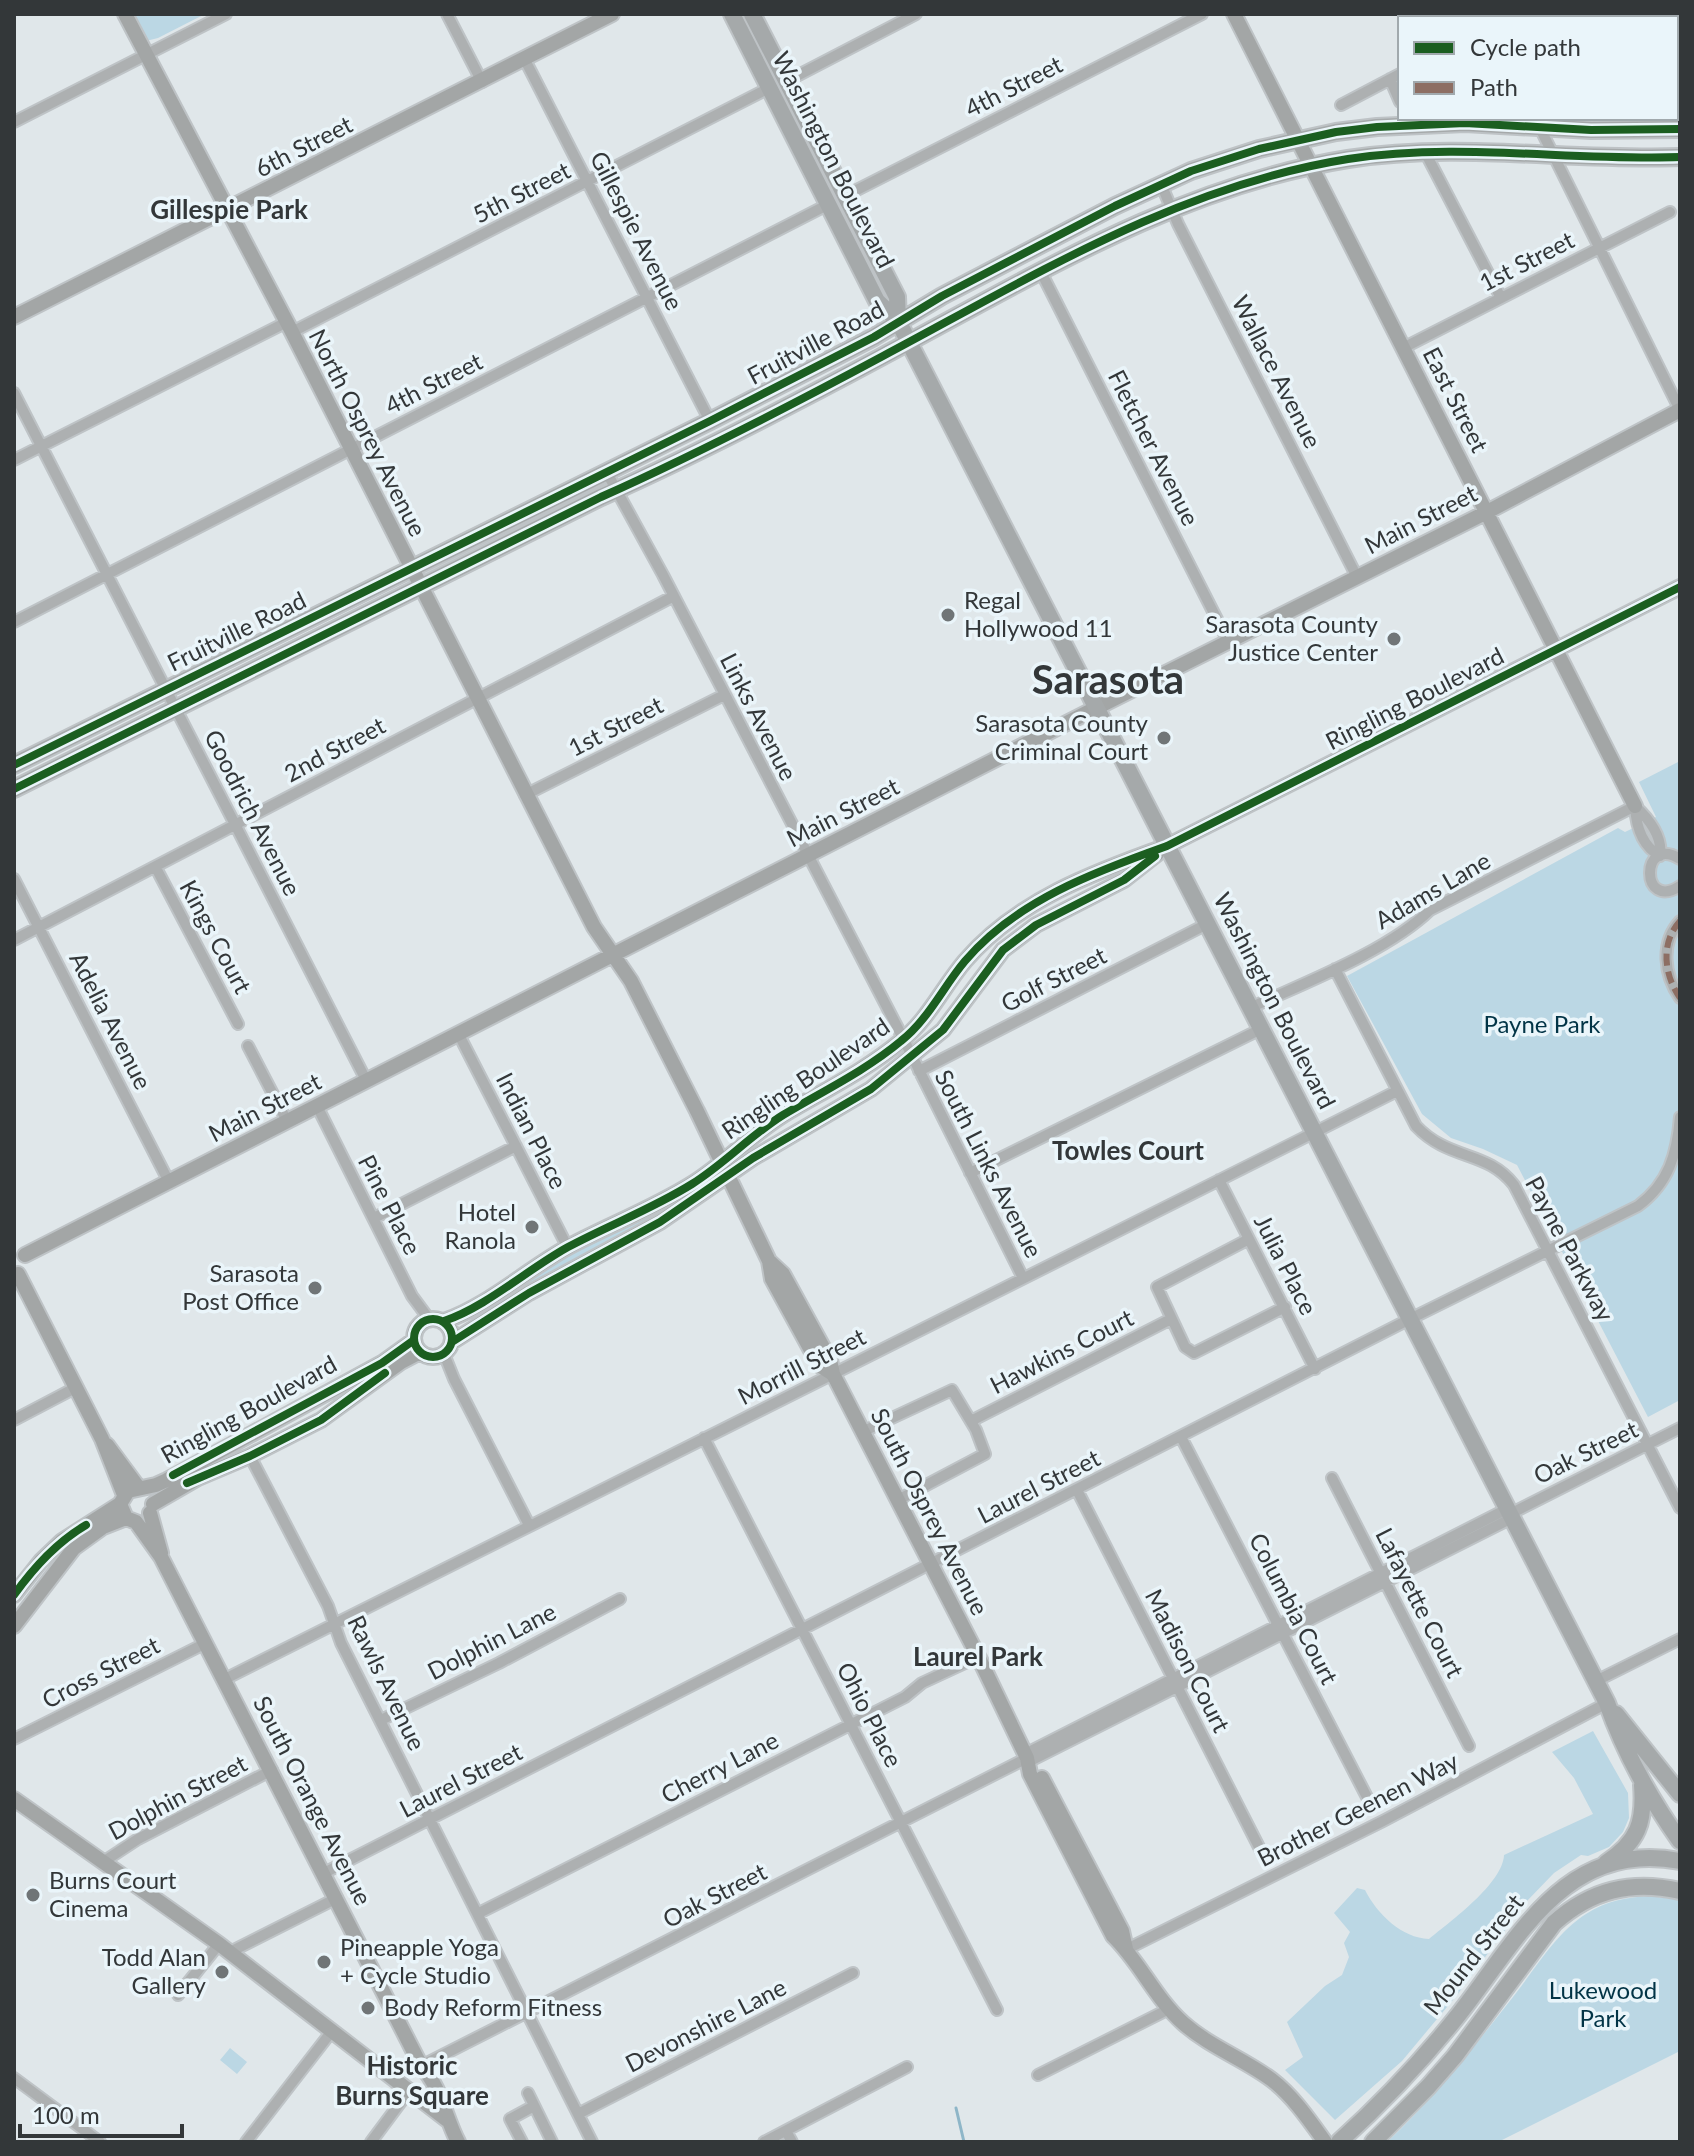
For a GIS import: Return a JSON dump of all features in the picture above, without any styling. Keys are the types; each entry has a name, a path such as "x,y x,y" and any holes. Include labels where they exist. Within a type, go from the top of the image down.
{"main road":[{"name":"Washington Boulevard","path":"732,14 877,301 898,321 1596,1681 1621,1744 1642,1783 1677,1834"},
{"path":"741,14 772,73 787,81"},
{"name":"Washington Boulevard","path":"752,14 897,297 898,321"},
{"name":"Fruitville Road","path":"14,765 710,421 1161,184 1238,155 1336,132 1409,121 1537,123 1628,131 1680,129"},
{"name":"Fruitville Road","path":"14,789 711,445 1111,235 1172,209 1248,182 1346,159 1476,150 1614,158 1680,157"},
{"name":"Washington Boulevard","path":"1607,1703 1680,1794"},
{"path":"1601,1867 1632,1842 1644,1810 1642,1783"},
{"name":"Mound Street","path":"1339,2142 1401,2083 1543,1904 1561,1888 1601,1867 1643,1858 1680,1861"},
{"name":"Mound Street","path":"1373,2142 1455,2056 1554,1923 1566,1912 1601,1892 1618,1887 1657,1886 1680,1891"}],"street":[{"name":"North Osprey Avenue","path":"125,14 351,449 525,795 594,927 614,956"},
{"path":"14,122 226,14"},
{"path":"447,14 482,82"},
{"name":"6th Street","path":"14,317 612,14"},
{"path":"787,81 916,14"},
{"name":"4th Street","path":"845,196 1202,14"},
{"name":"East Street","path":"1234,14 1635,806 1647,817 1662,844 1660,856 1654,860 1649,871 1652,883 1668,891 1680,886"},
{"name":"Gillespie Avenue","path":"525,60 710,421"},
{"path":"1341,105 1395,77"},
{"name":"5th Street","path":"14,460 588,182 769,88"},
{"path":"1537,123 1680,410"},
{"path":"1425,152 1501,298"},
{"name":"Wallace Avenue","path":"1161,184 1357,577"},
{"name":"4th Street","path":"14,622 829,204"},
{"name":"1st Street","path":"1403,348 1670,212"},
{"name":"Fletcher Avenue","path":"1041,272 1229,643"},
{"name":"Goodrich Avenue","path":"14,393 366,1080"},
{"name":"Main Street","path":"20,1251 169,1182 1096,708 1487,512 1680,410"},
{"name":"Links Avenue","path":"606,471 674,596 807,856"},
{"name":"Ringling Boulevard","path":"436,1320 468,1311 568,1248 695,1182 781,1116 867,1067 904,1040 990,934 1020,912 1111,866 1167,846 1680,587"},
{"name":"2nd Street","path":"14,940 674,596"},
{"name":"1st Street","path":"525,795 724,695"},
{"name":"Adams Lane","path":"1250,1008 1335,969 1406,931 1430,910 1635,806"},
{"name":"Ringling Boulevard","path":"448,1348 529,1293 660,1222 753,1158 916,1064 1003,950 1036,925 1124,880 1167,846"},
{"path":"1660,856 1672,855 1680,859"},
{"name":"South Links Avenue","path":"807,856 904,1040 1023,1278"},
{"name":"Kings Court","path":"156,868 238,1024"},
{"name":"Adelia Avenue","path":"14,879 169,1182"},
{"path":"1680,921 1670,936 1667,966 1671,984 1680,998"},
{"name":"Golf Street","path":"916,1064 1207,924"},
{"name":"South Osprey Avenue","path":"614,956 631,981 769,1261 783,1274 830,1360 833,1374 978,1657 1027,1758 1030,1774 1113,1936 1127,1949 1169,2009 1201,2037 1276,2083 1325,2142"},
{"name":"Payne Parkway","path":"1335,969 1416,1126 1429,1140 1457,1154 1492,1164 1504,1172 1519,1195 1680,1508"},
{"path":"970,1173 1261,1029"},
{"name":"Indian Place","path":"458,1033 568,1248"},
{"path":"248,1046 287,1121"},
{"name":"Morrill Street","path":"225,1679 1397,1091"},
{"name":"Pine Place","path":"317,1106 412,1296 436,1320"},
{"name":"Laurel Street","path":"324,1873 1410,1319 1638,1206 1648,1199 1667,1175 1678,1146 1680,1117"},
{"path":"374,1218 516,1146"},
{"name":"Julia Place","path":"1219,1180 1315,1369"},
{"name":"Hawkins Court","path":"1249,1239 1158,1284 1157,1289 1185,1347 1194,1353 1285,1307"},
{"path":"16,1275 26,1265 20,1251"},
{"name":"South Orange Avenue","path":"16,1275 102,1439 126,1510 161,1557 421,2066 446,2109 444,2118 458,2142"},
{"name":"Hawkins Court","path":"971,1421 1171,1319"},
{"path":"448,1348 430,1357 417,1346 417,1328 436,1320 450,1328 448,1348 454,1379 529,1525"},
{"name":"Ringling Boulevard","path":"126,1510 151,1508 198,1478 321,1420 401,1362 417,1346"},
{"name":"Ringling Boulevard","path":"126,1510 140,1488 163,1482 417,1346"},
{"path":"14,1420 75,1388"},
{"name":"Hawkins Court","path":"862,1432 952,1390 971,1421 985,1454 898,1500"},
{"name":"Oak Street","path":"421,2066 1680,1428"},
{"name":"Columbia Court","path":"1181,1437 1369,1801"},
{"name":"Ohio Place","path":"704,1438 997,2010"},
{"name":"South Orange Avenue","path":"102,1439 140,1488 150,1494 161,1557"},
{"name":"Rawls Avenue","path":"250,1456 592,2142"},
{"name":"Lafayette Court","path":"1332,1478 1469,1746"},
{"name":"Madison Court","path":"1077,1490 1261,1851"},
{"path":"14,1595 41,1561 62,1541 126,1510"},
{"path":"14,1626 74,1548 126,1510"},
{"name":"Dolphin Lane","path":"381,1720 499,1663 620,1599"},
{"path":"1596,1681 1680,1639"},
{"name":"Cross Street","path":"14,1739 206,1643"},
{"name":"Cherry Lane","path":"479,1913 905,1697 922,1683 978,1657"},
{"name":"Brother Geenen Way","path":"1127,1949 1383,1821 1607,1703"},
{"name":"Dolphin Street","path":"103,1862 138,1839 272,1770"},
{"path":"14,1799 224,1948 444,2118"},
{"path":"178,1995 224,1948 337,1898"},
{"name":"Devonshire Lane","path":"578,2114 853,1973"},
{"path":"1038,2075 1169,2009"},
{"path":"246,2142 332,2031"},
{"path":"764,2142 907,2067"},
{"path":"14,2078 100,2142"},
{"path":"371,2142 409,2091"},
{"path":"528,2093 552,2142"},
{"path":"522,2142 510,2119 534,2106"},
{"path":"786,2131 792,2142"}],"green space":[{"path":"131,14 205,14 146,41"},
{"name":"Payne Park","path":"1680,761 1680,1400 1648,1417 1517,1165 1451,1138 1422,1114 1347,976 1618,828 1625,832 1656,817 1639,782"},
{"path":"676,1201 678,1203 632,1235 494,1313 490,1308 539,1271"},
{"path":"1593,1731 1628,1793 1629,1818 1623,1832 1609,1847 1588,1856 1581,1855 1554,1873 1526,1902 1457,1995 1402,2061 1335,2120 1285,2070 1303,2057 1287,2022 1325,1986 1342,1975 1349,1957 1344,1943 1350,1932 1334,1913 1357,1888 1365,1890 1376,1908 1391,1923 1409,1934 1429,1939 1486,1889 1501,1866 1504,1855 1593,1814 1574,1778 1552,1752"},
{"name":"Lukewood Park","path":"1650,1896 1680,1900 1680,2051 1498,2142 1387,2142 1453,2072 1565,1931 1601,1906"},
{"path":"230,2048 247,2062 237,2074 220,2060"}],"waterway":[{"path":"956,2108 964,2142"}],"marked path":[{"path":"1680,921 1669,939 1666,959 1670,979 1680,998"}],"cycle path":[{"path":"14,765 710,421 874,337 942,296 1115,206 1191,171 1259,149 1336,132 1377,127 1465,123 1591,130 1680,129"},
{"path":"14,789 743,429 1051,266 1165,212 1285,172 1390,154 1473,152 1680,157"},
{"path":"444,1321 475,1307 568,1247 692,1184 771,1123 887,1052 911,1033 957,971 985,940 1032,905 1084,878 1167,846 1680,587"},
{"path":"452,1342 529,1293 660,1222 753,1158 871,1089 943,1030 1003,950 1036,925 1124,880 1155,856"},
{"path":"433,1319 447,1324 452,1338 447,1352 433,1357 419,1352 414,1338 419,1324 433,1319"},
{"path":"173,1475 382,1363 414,1340"},
{"path":"187,1483 321,1420 385,1373"},
{"path":"14,1595 47,1556 86,1525"}],"place":[{"name":"Regal Hollywood 11","path":"948,615"},
{"name":"Sarasota County Justice Center","path":"1394,639"},
{"name":"Sarasota County Criminal Court","path":"1164,738"},
{"name":"Hotel Ranola","path":"532,1227"},
{"name":"Sarasota Post Office","path":"315,1288"},
{"name":"Burns Court Cinema","path":"33,1895"},
{"name":"Pineapple Yoga + Cycle Studio","path":"324,1962"},
{"name":"Todd Alan Gallery","path":"222,1972"},
{"name":"Body Reform Fitness","path":"368,2008"}],"district":[{"name":"Gillespie Park","path":"229,210"},
{"name":"Sarasota","path":"1108,680"},
{"name":"Towles Court","path":"1128,1151"},
{"name":"Laurel Park","path":"978,1657"},
{"name":"Historic Burns Square","path":"412,2081"}]}
